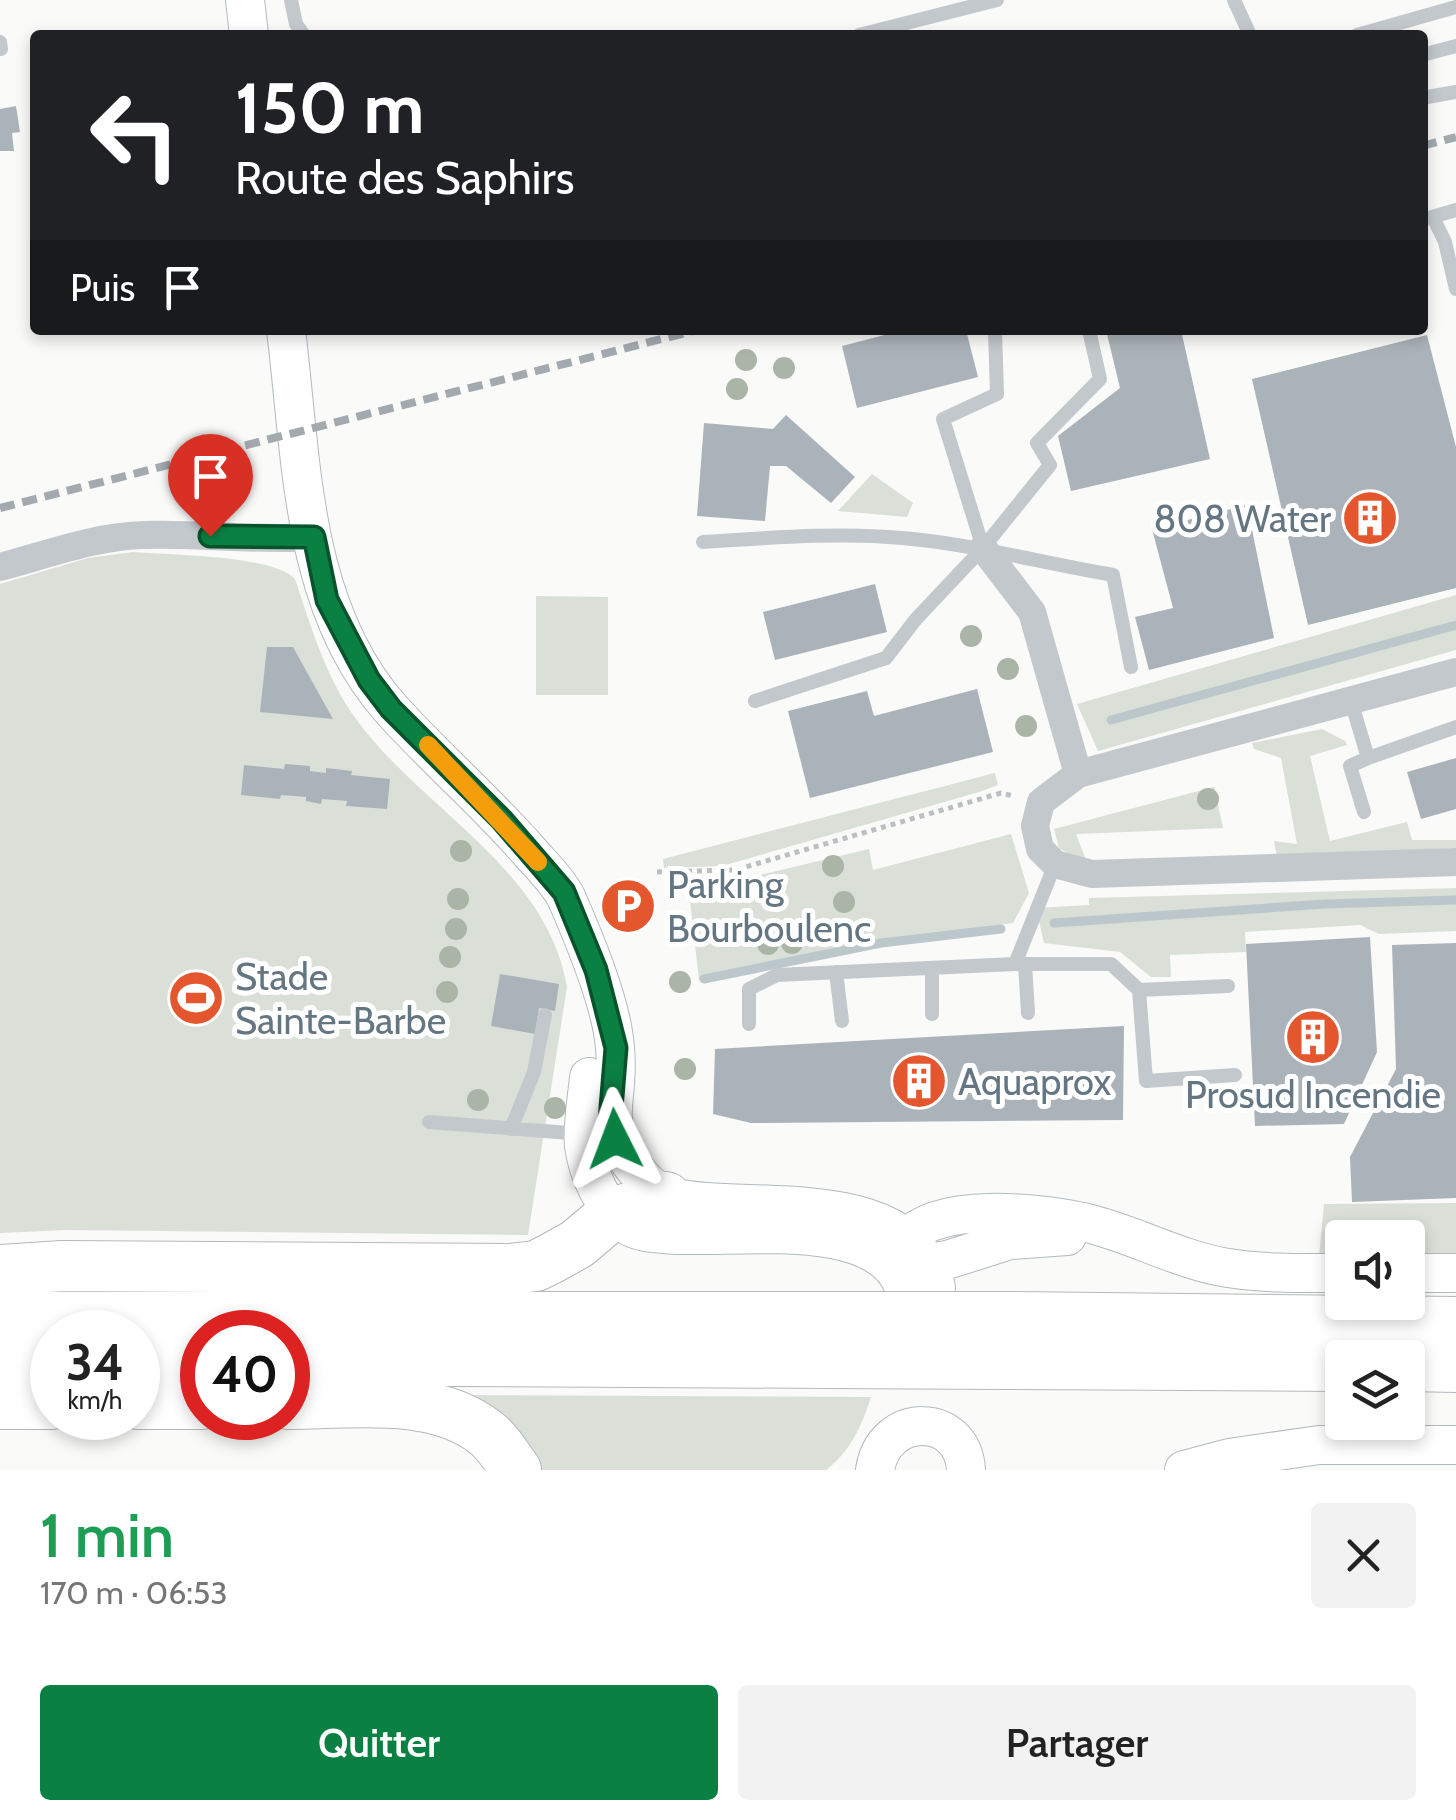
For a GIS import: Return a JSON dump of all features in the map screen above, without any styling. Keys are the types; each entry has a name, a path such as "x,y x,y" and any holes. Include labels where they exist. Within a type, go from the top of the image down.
{"highway":[{"path":"0,1270 62,1266 510,1269 536,1266 552,1258 577,1244 614,1212 666,1197"},
{"path":"0,1317 833,1340 1005,1340 1456,1322"},
{"path":"310,1359 833,1340"},
{"path":"1005,1340 1325,1365"},
{"path":"0,1360 30,1360"},
{"path":"1425,1366 1456,1367"},
{"path":"0,1404 30,1404"},
{"path":"310,1404 400,1404 455,1413 489,1434 516,1470"}],"street":[{"path":"245,0 248,30"},
{"path":"287,335 300,452 327,600 369,680 391,709 502,820 564,892 596,970 599,1134 666,1197 837,1209 875,1222 913,1269"},
{"path":"0,566 140,535 314,537"},
{"path":"983,548 1032,612 1078,774"},
{"path":"1456,672 1078,774 1041,802 1035,826 1040,850 1055,864 1092,874 1456,862"},
{"path":"599,1134 584,1145 597,1190 629,1227 665,1234 788,1236 852,1242 913,1269"},
{"path":"913,1269 946,1219 990,1212 1085,1223 1225,1268 1325,1274"},
{"path":"1425,1273 1456,1273"},
{"path":"877,1455 922,1396 968,1461"},
{"path":"877,1455 921,1425 934,1427 968,1461"},
{"path":"1184,1470 1229,1458 1319,1444 1456,1445"}],"lane":[{"path":"291,0 300,30"},
{"path":"879,30 997,0"},
{"path":"1234,0 1248,30"},
{"path":"1375,30 1456,7"},
{"path":"1428,53 1456,46"},
{"path":"1428,97 1456,92"},
{"path":"1456,210 1428,219 1445,242 1456,289"},
{"path":"983,548 943,419 997,394 995,335"},
{"path":"755,701 886,658 1050,465 1037,443 1100,378 1090,335"},
{"path":"703,542 900,538 983,548 1112,575 1131,667"},
{"path":"1350,702 1368,758"},
{"path":"1364,812 1350,766 1456,727"},
{"path":"1028,1013 1020,964 1055,864"},
{"path":"749,1024 750,989 777,975 1111,964 1139,990 1146,1081 1235,1075"},
{"path":"932,968 932,1014"},
{"path":"836,972 842,1021"},
{"path":"1139,990 1228,986"},
{"path":"512,1129 534,1072 545,1015"},
{"path":"429,1122 599,1134"}],"path":[{"path":"657,872 734,870 1001,793 1041,802"}],"shaded area":[{"path":"872,474 913,503 907,517 838,511"},
{"path":"133,552 243,561 283,571 295,579 328,669 356,719 414,783 479,842 535,908 555,945 567,987 528,1235 65,1230 0,1233 0,584 88,558"},
{"path":"1456,595 1456,650 1098,751 1077,704"},
{"path":"536,596 608,597 608,695 536,695"},
{"path":"1322,729 1347,745 1310,756 1330,841 1407,822 1412,840 1456,840 1456,848 1277,857 1274,841 1297,844 1281,758 1254,749 1252,743"},
{"path":"995,773 998,785 979,792 722,866 664,868 663,859"},
{"path":"1214,787 1223,828 1076,834 1088,865 1059,848 1054,829"},
{"path":"1011,834 1029,893 1013,923 881,943 699,980 689,892 869,849 873,870"},
{"path":"1456,888 1456,931 1379,934 1360,925 1245,932 1246,952 1170,955 1171,977 1151,977 1120,952 1044,943 1036,908 1089,905 1089,898"},
{"path":"1456,1203 1456,1255 1425,1256 1425,1220 1325,1220 1325,1256 1319,1256 1324,1204"},
{"path":"462,1395 871,1397 854,1437 826,1470 541,1470"}],"building":[{"path":"16,106 20,132 12,133 14,151 0,151 0,109"},
{"path":"885,335 967,335 978,377 857,408 842,346"},
{"path":"1107,335 1182,335 1210,459 1071,491 1058,436 1120,388"},
{"name":"808 Water","path":"1427,335 1456,447 1456,588 1308,625 1252,379"},
{"path":"786,415 855,477 831,503 786,466 770,466 765,521 697,516 704,423 773,429"},
{"path":"1247,505 1274,638 1149,670 1135,617 1173,608 1152,529"},
{"path":"875,584 887,632 775,660 763,612"},
{"path":"267,647 293,647 333,719 260,712"},
{"path":"977,689 993,752 810,798 788,711 867,691 874,716"},
{"path":"1456,758 1456,809 1421,819 1407,772"},
{"path":"285,764 310,766 310,771 326,773 326,768 390,779 387,809 346,806 347,801 322,799 321,804 306,801 306,797 241,795 244,765 284,769"},
{"name":"Prosud Incendie","path":"1370,937 1377,1052 1344,1124 1255,1126 1246,944"},
{"path":"1456,943 1456,1198 1352,1202 1350,1157 1396,1069 1392,945"},
{"path":"500,974 559,984 555,1011 539,1008 535,1034 491,1026"},
{"name":"Aquaprox","path":"1124,1026 1123,1120 751,1123 713,1114 715,1049"}],"waterway":[{"path":"1111,720 1456,625"},
{"path":"1054,923 1325,904 1456,900"},
{"path":"704,979 881,943 1001,929"}],"railway":[{"path":"1428,144 1456,137"},
{"path":"0,508 677,335"}],"slow traffic":[{"path":"428,745 538,862"}],"place":[{"name":"808 Water","path":"1370,518"},
{"name":"Parking Bourboulenc","path":"628,906"},
{"name":"Stade Sainte-Barbe","path":"196,998"},
{"name":"Prosud Incendie","path":"1313,1037"},
{"name":"Aquaprox","path":"919,1081"}],"route":[{"path":"210,536 314,537 327,600 369,680 391,709 502,820 564,892 596,970 616,1048 610,1120 615,1139"}]}
